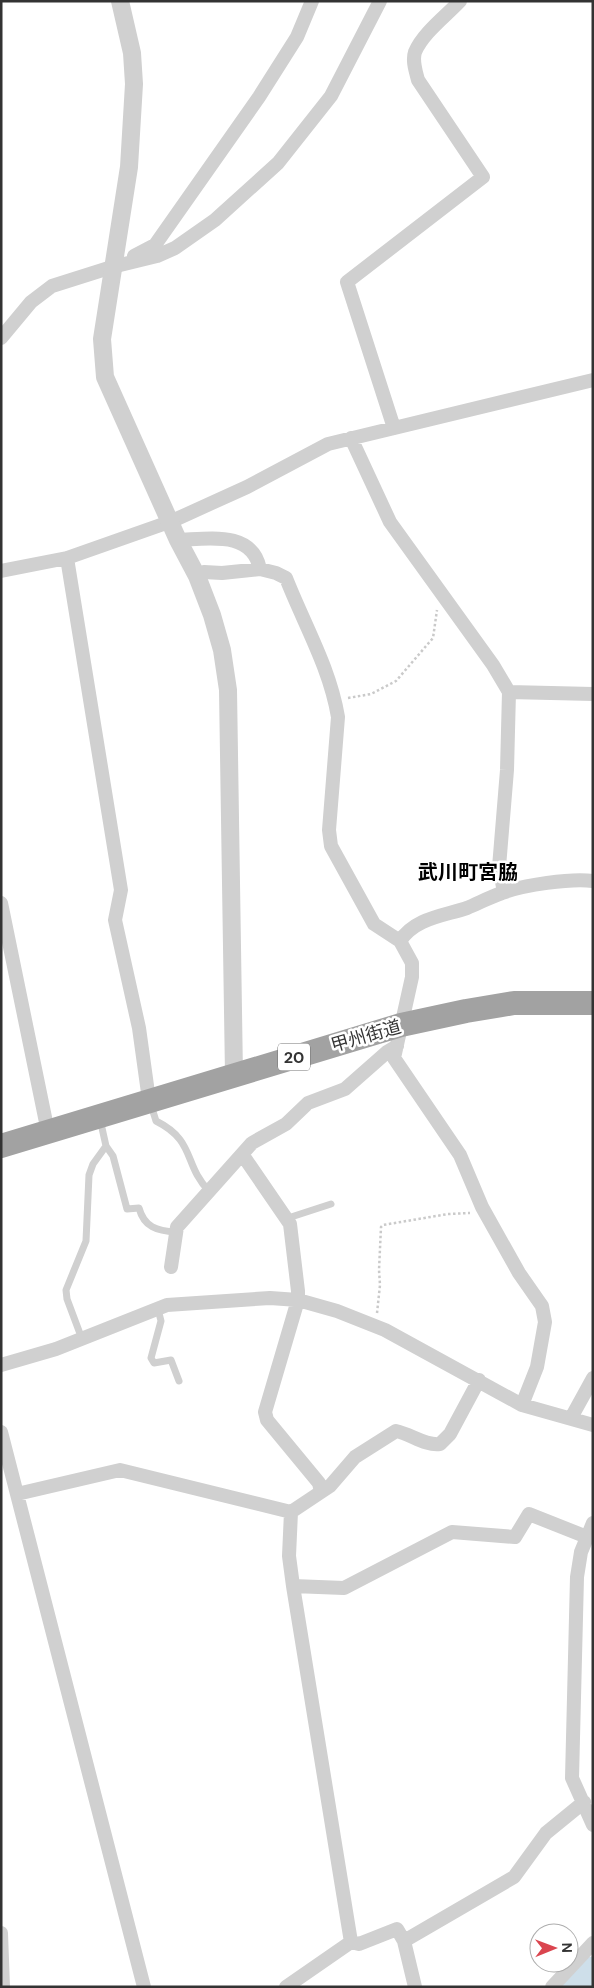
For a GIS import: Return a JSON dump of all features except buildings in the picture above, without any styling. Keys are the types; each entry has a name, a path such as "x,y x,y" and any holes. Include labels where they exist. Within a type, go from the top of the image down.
{"highway":[{"name":"甲州街道","path":"1,1146 234,1075 399,1036 466,1011 514,1004 593,1003"}],"street":[{"path":"120,1 132,53 134,84 129,166 102,340 105,377 172,522 178,540 197,576 220,641 228,690 234,1075"},
{"path":"112,267 156,245 259,97 297,37 312,1"},
{"path":"1,338 31,302 52,286 112,267 157,256 175,248 215,220 278,163 331,96 380,1"},
{"path":"394,428 348,282 482,177 418,80 415,65 415,53 423,40 460,1"},
{"path":"1,571 67,558 172,522 247,487 328,444 593,380"},
{"path":"351,438 390,522 493,665 509,692 507,770 499,867 504,892"},
{"path":"178,540 222,538 240,543 258,557 260,569"},
{"path":"67,558 121,890 115,920 139,1028 149,1100"},
{"path":"197,576 204,572 222,573 260,569 286,578 320,656 335,700 338,717 329,830 331,846 374,924 400,941 412,963 412,977 394,1058 460,1155 484,1210 519,1273 542,1306 545,1322 538,1367 522,1405"},
{"path":"509,692 593,694"},
{"path":"400,941 407,930 424,921 466,908 504,892 577,879 593,881"},
{"path":"1,903 48,1132"},
{"path":"171,1267 177,1226 198,1205 252,1143 286,1124 308,1104 345,1089 387,1052 399,1036"},
{"path":"242,1154 288,1218 292,1230 298,1300 265,1412 267,1420 319,1482 322,1492"},
{"path":"1,1365 82,1340 167,1306 270,1298 298,1300 372,1324 479,1380 522,1405 593,1425"},
{"path":"571,1418 593,1378"},
{"path":"18,1494 120,1470 291,1512 330,1486 355,1457 396,1431 406,1433 433,1445 440,1444 450,1434 479,1380"},
{"path":"1,1432 144,1987"},
{"path":"291,1512 289,1556 293,1586 351,1942"},
{"path":"293,1586 344,1588 452,1532 515,1536 529,1514 587,1537"},
{"path":"593,1523 581,1552 577,1577 572,1778 574,1788 584,1802 593,1825"},
{"path":"404,1941 514,1878 546,1833 584,1802"},
{"path":"286,1987 351,1942 359,1944 397,1929 404,1941 415,1987"},
{"path":"1,1933 3,1980"},
{"path":"552,1987 593,1943"}],"lane":[{"path":"149,1100 156,1120 170,1128 183,1141 200,1182 209,1191"},
{"path":"99,1116 106,1146 113,1156 127,1209 139,1208 142,1220 147,1224 176,1232"},
{"path":"82,1340 67,1299 66,1290 86,1241 89,1176 93,1164 106,1146"},
{"path":"288,1218 331,1204"},
{"path":"158,1309 161,1321 151,1358 154,1362 171,1360 179,1381"},
{"path":"3,1980 10,1987"}],"path":[{"path":"335,700 371,694 396,681 433,638 437,603 443,596"},
{"path":"372,1324 379,1302 381,1227 420,1218 484,1210"}],"waterway":[{"path":"574,1987 593,1969"}],"district":[{"name":"武川町宮脇","path":"468,872"}]}
